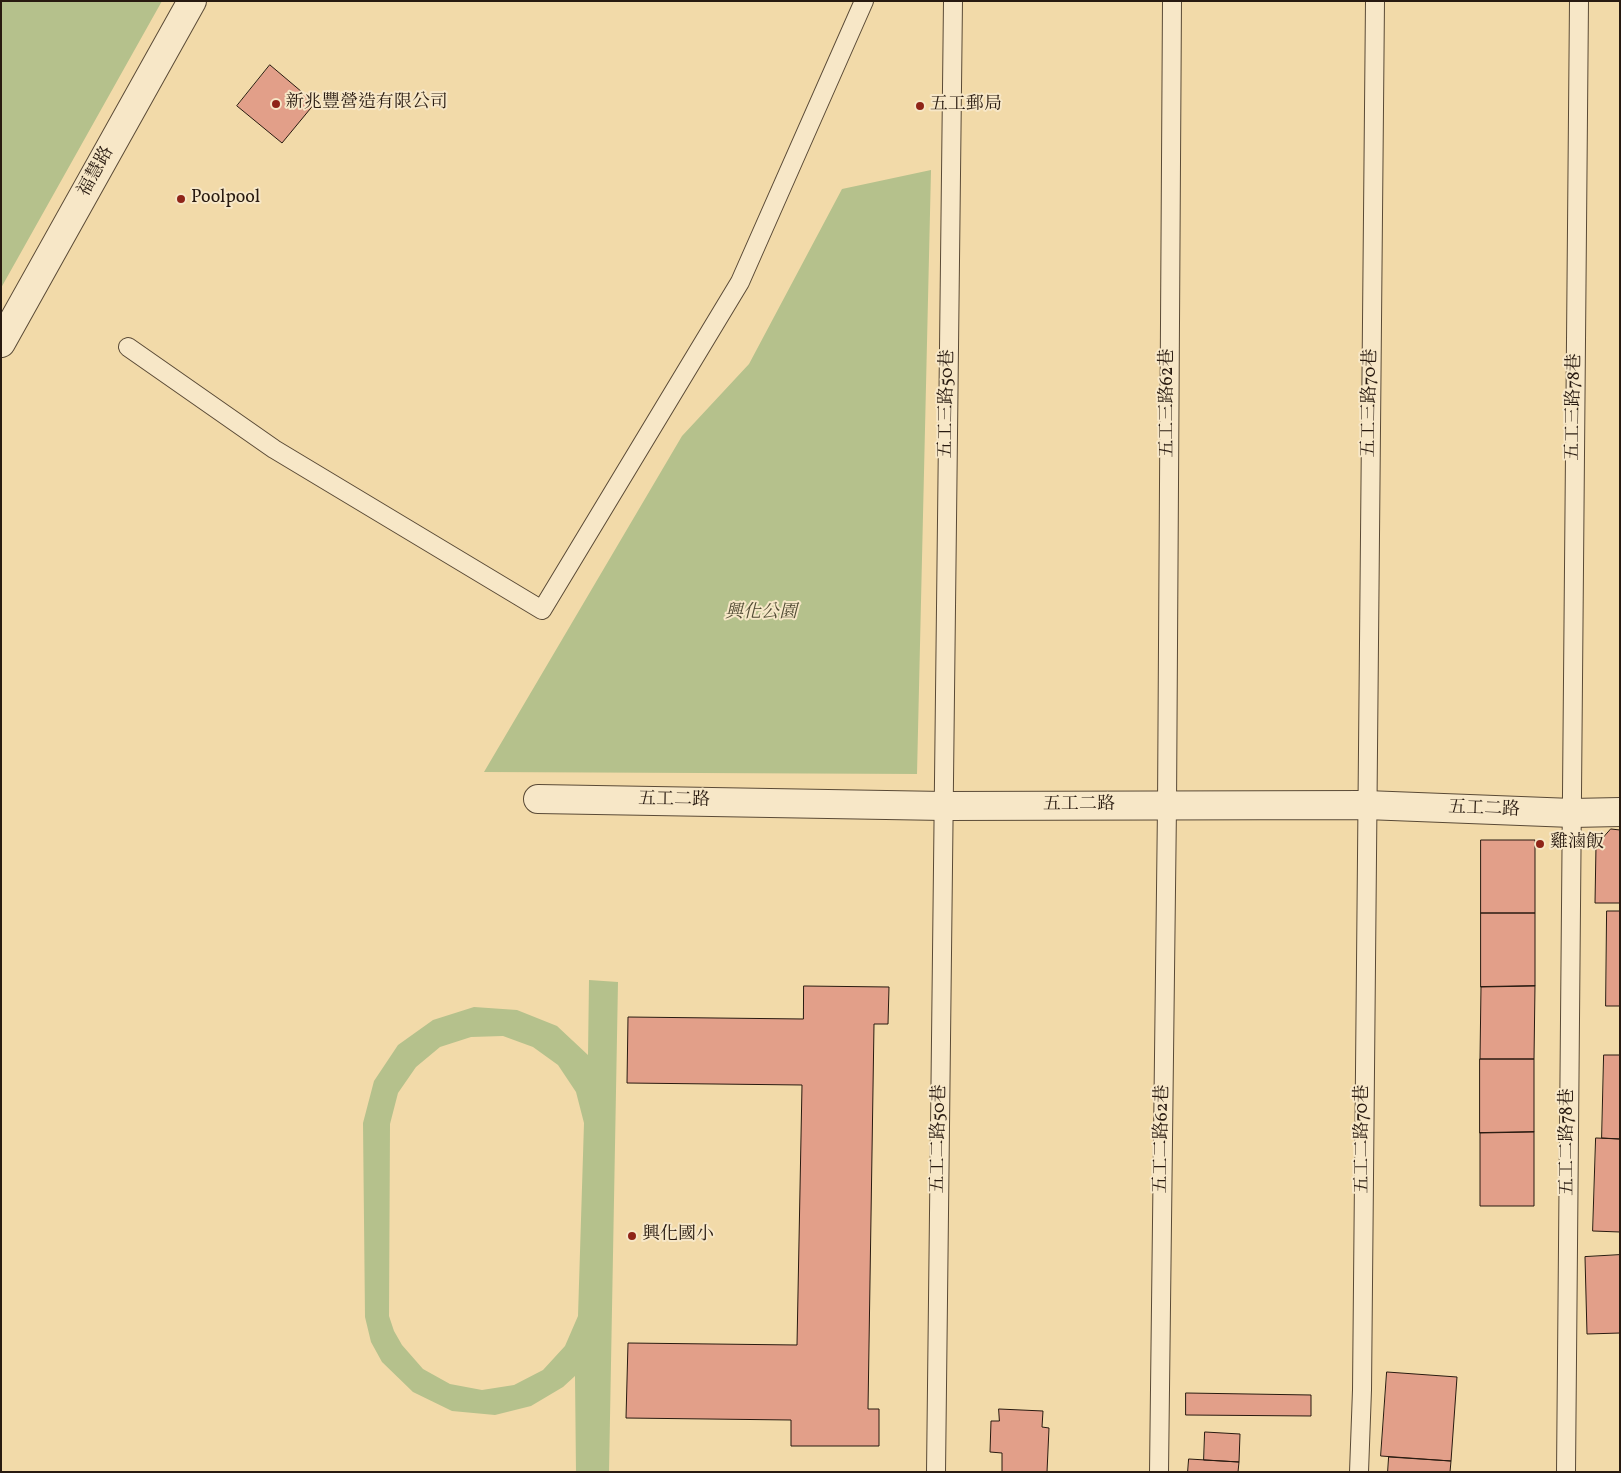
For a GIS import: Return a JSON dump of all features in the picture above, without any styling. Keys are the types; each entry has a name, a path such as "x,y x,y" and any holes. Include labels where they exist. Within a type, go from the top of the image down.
{"street":[{"name":"福慧路","path":"1,343 192,1"},
{"name":"五工二路","path":"538,799 944,806 1366,806 1572,813 1620,812"}],"lane":[{"path":"128,347 274,449 542,610 740,282 864,1"},
{"name":"五工三路50巷","path":"944,806 953,1"},
{"name":"五工三路62巷","path":"1167,806 1172,1"},
{"name":"五工三路70巷","path":"1366,806 1375,1"},
{"name":"五工三路78巷","path":"1572,813 1579,1"},
{"name":"五工二路50巷","path":"936,1472 944,806"},
{"name":"五工二路62巷","path":"1159,1472 1167,806"},
{"name":"五工二路70巷","path":"1359,1472 1362,1370 1366,806"},
{"name":"五工二路78巷","path":"1566,1472 1572,813"}],"green space":[{"path":"1,1 162,1 1,288"},
{"name":"興化公園","path":"931,170 917,774 484,772 682,436 749,364 842,189"},
{"path":"589,980 618,982 609,1472 576,1472 575,1376 563,1387 531,1406 495,1415 452,1411 413,1392 382,1362 371,1342 365,1317 363,1123 374,1081 398,1045 433,1020 474,1007 517,1010 557,1026 588,1055","holes":["503,1036 533,1047 558,1065 576,1092 584,1123 578,1316 565,1346 543,1370 514,1385 482,1390 450,1384 423,1369 402,1345 394,1331 389,1316 390,1124 398,1093 416,1067 440,1047 471,1037"]}],"building":[{"name":"新兆豐營造有限公司","path":"270,65 315,103 282,143 237,106"},
{"path":"1611,829 1620,830 1620,903 1595,903 1596,846"},
{"path":"1481,840 1535,840 1535,913 1481,913"},
{"path":"1607,911 1620,911 1620,1006 1606,1006"},
{"path":"1481,913 1535,913 1535,986 1481,987"},
{"path":"804,986 889,987 888,1024 874,1024 868,1409 879,1409 879,1446 791,1446 791,1420 626,1418 628,1343 797,1345 802,1085 627,1083 628,1017 803,1019"},
{"path":"1535,986 1534,1059 1480,1059 1481,987"},
{"path":"1604,1055 1620,1055 1620,1139 1602,1138"},
{"path":"1480,1059 1534,1059 1534,1132 1480,1133"},
{"path":"1534,1132 1534,1206 1480,1206 1480,1133"},
{"path":"1596,1138 1620,1139 1620,1232 1593,1231"},
{"path":"1620,1255 1620,1333 1587,1334 1585,1257"},
{"path":"1387,1372 1457,1377 1451,1461 1381,1456"},
{"path":"1186,1393 1311,1395 1311,1416 1186,1415"},
{"path":"999,1409 1043,1411 1042,1427 1049,1428 1047,1472 1002,1472 1002,1453 990,1452 991,1421 999,1421"},
{"path":"1205,1432 1240,1434 1239,1462 1204,1460"},
{"path":"1389,1457 1451,1461 1450,1472 1388,1472"},
{"path":"1189,1459 1239,1462 1238,1472 1188,1472"}],"place":[{"name":"新兆豐營造有限公司","path":"276,104"},
{"name":"五工郵局","path":"920,106"},
{"name":"Poolpool","path":"181,199"},
{"name":"雞滷飯","path":"1540,844"},
{"name":"興化國小","path":"632,1236"}]}
